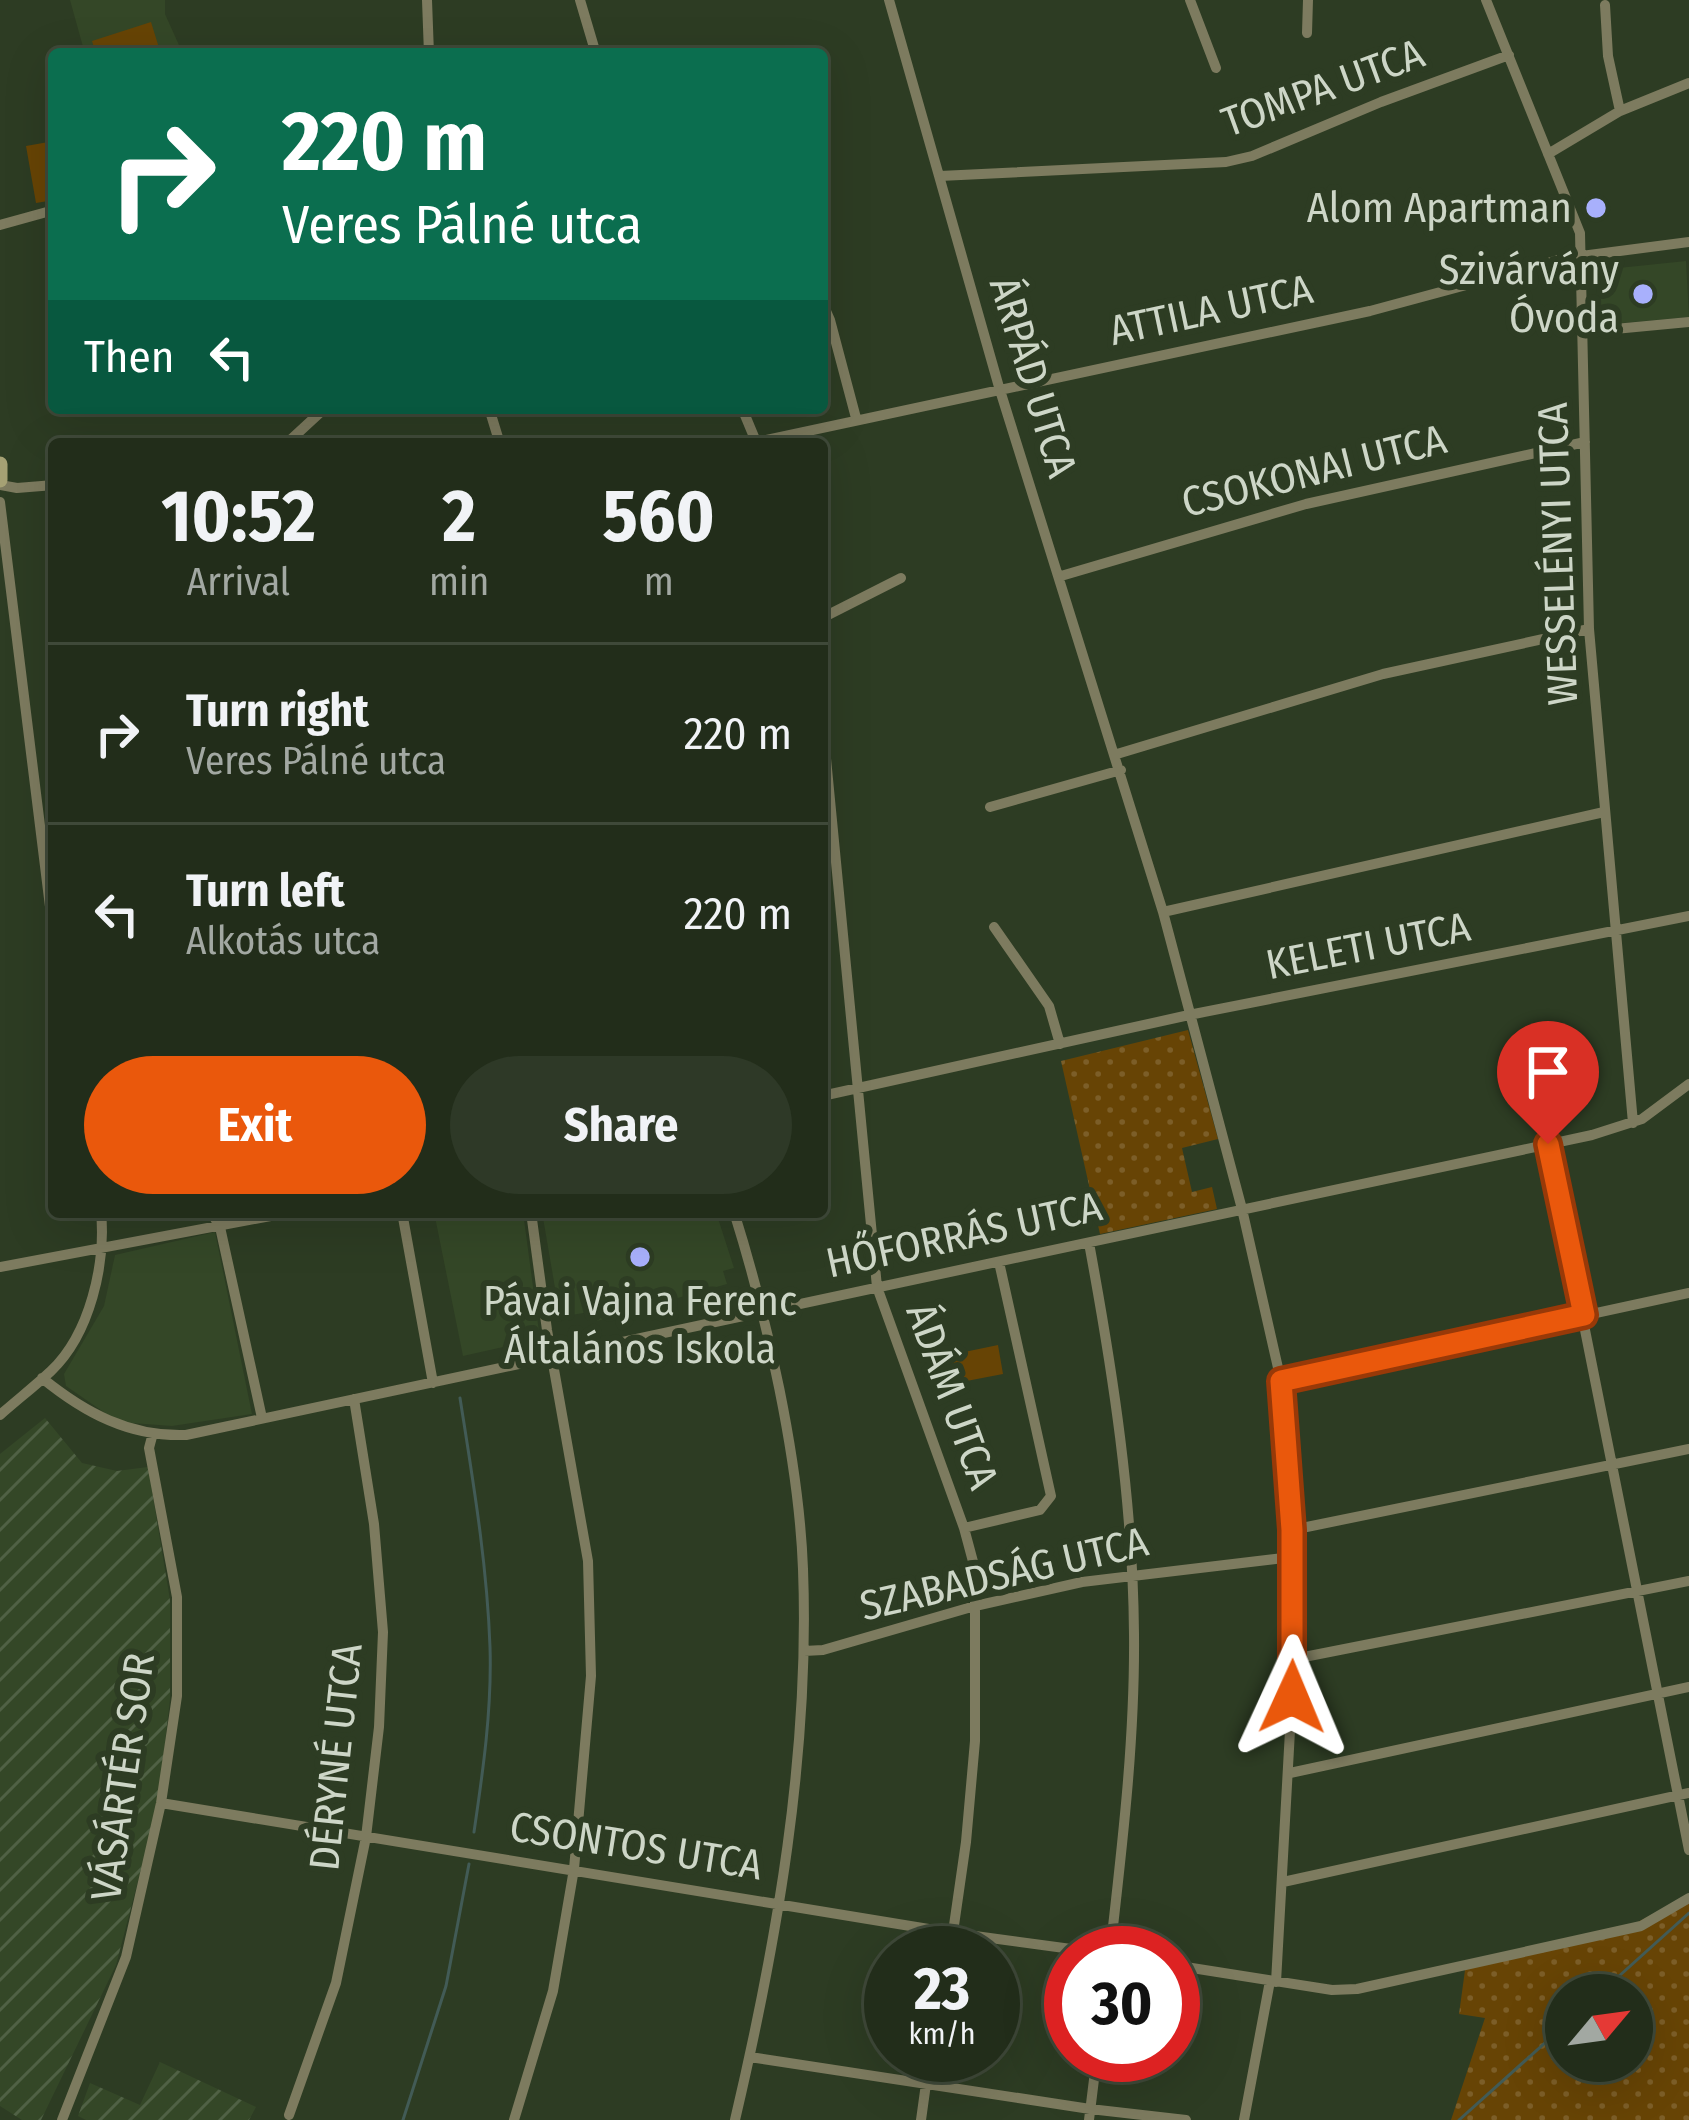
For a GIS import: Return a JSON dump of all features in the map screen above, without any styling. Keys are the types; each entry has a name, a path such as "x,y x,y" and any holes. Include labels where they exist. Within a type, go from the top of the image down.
{"main road":[{"path":"0,464 0,482"}],"street":[{"path":"427,0 429,48"},
{"path":"580,0 594,48"},
{"name":"ÁRPÁD UTCA","path":"890,0 999,387 1163,912 1242,1209 1281,1381 1292,1530 1290,1773 1273,1982 1244,2120"},
{"path":"1190,0 1216,68"},
{"path":"1307,33 1308,0"},
{"name":"WESSELÉNYI UTCA","path":"1486,0 1580,233 1589,629 1633,1123"},
{"path":"1605,5 1609,56 1621,111"},
{"name":"TOMPA UTCA","path":"940,176 1226,162 1509,55"},
{"path":"1548,154 1621,111 1689,83"},
{"path":"0,225 48,212"},
{"name":"ATTILA UTCA","path":"774,438 1370,311 1581,255 1689,242"},
{"path":"828,322 856,418"},
{"path":"1583,332 1689,322"},
{"path":"292,438 318,414"},
{"name":"CSOKONAI UTCA","path":"1060,576 1306,504 1586,442"},
{"path":"0,482 17,488 48,485"},
{"path":"0,502 48,890"},
{"path":"828,616 901,578"},
{"path":"1117,754 1383,674 1589,629"},
{"path":"990,807 1121,770"},
{"name":"ÁDÁM UTCA","path":"828,782 877,1288 973,1559 975,1741 954,1926"},
{"path":"1163,912 1604,812"},
{"name":"KELETI UTCA","path":"828,1095 1189,1015 1689,916"},
{"path":"994,927 1049,1006 1060,1045"},
{"name":"HŐFORRÁS UTCA","path":"42,1378 109,1422 186,1435 1548,1144 1633,1123 1689,1084"},
{"path":"1548,1144 1684,1794 1689,1850"},
{"path":"0,1414 54,1369 83,1321 102,1247 101,1218"},
{"path":"215,1218 262,1418"},
{"path":"0,1268 263,1218"},
{"path":"403,1218 434,1383"},
{"path":"514,2120 553,1990 574,1869 591,1676 591,1598 532,1218"},
{"path":"735,2120 779,1903 804,1696 803,1565 794,1474 761,1312 736,1218"},
{"path":"1089,1243 1116,1394 1134,1647 1129,1787 1114,1926"},
{"path":"964,1528 1040,1510 1051,1496 999,1262"},
{"path":"1281,1381 1689,1293"},
{"name":"DÉRYNÉ UTCA","path":"289,2114 336,1983 366,1837 380,1727 383,1632 374,1524 354,1399"},
{"name":"VÁSÁRTÉR SOR","path":"62,2120 126,1957 161,1803 177,1696 177,1597 149,1448 153,1433"},
{"path":"1292,1530 1689,1449"},
{"name":"SZABADSÁG UTCA","path":"804,1651 823,1650 975,1606 1131,1574 1292,1557"},
{"path":"1294,1659 1689,1581"},
{"path":"1290,1773 1689,1687"},
{"path":"1283,1882 1684,1794"},
{"name":"CSONTOS UTCA","path":"161,1803 908,1926"},
{"path":"1200,1970 1358,1989 1641,1926 1689,1898"},
{"path":"750,2057 924,2083 1089,2115 1186,2120"},
{"path":"1089,2115 1093,2082"},
{"path":"921,2120 924,2083"}],"shaded area":[{"path":"70,0 165,0 165,14 180,48 83,48"},
{"path":"151,22 159,48 94,48 92,41"},
{"path":"48,142 48,201 36,203 26,146"},
{"name":"Szivárvány Óvoda","path":"1686,261 1689,317 1600,325 1599,270"},
{"path":"1188,1030 1218,1139 1182,1148 1192,1192 1212,1187 1217,1209 1100,1234 1061,1061"},
{"path":"435,1218 524,1218 540,1339 463,1356"},
{"name":"Pávai Vajna Ferenc Általános Iskola","path":"543,1218 718,1218 734,1268 723,1271 727,1284 597,1321 595,1311 560,1317"},
{"path":"215,1232 252,1414 172,1426 118,1422 66,1386 64,1374 104,1306 115,1255"},
{"path":"998,1345 1003,1374 951,1384 945,1356"},
{"path":"45,1418 82,1463 117,1471 148,1467 170,1600 170,1699 158,1804 116,1965 41,2120 22,2120 0,2106 0,1454"},
{"path":"1689,1895 1689,2120 1451,2120 1485,2018 1459,2014 1466,1963 1636,1923"},
{"path":"160,2062 256,2107 249,2120 86,2120 78,2116 90,2083 140,2105"}],"waterway":[{"path":"460,1398 483,1553 490,1647 488,1717 474,1832"},
{"path":"403,2120 446,1986 469,1864"},
{"path":"1621,1974 1689,1913"},
{"path":"1459,2120 1545,2043"}],"place":[{"name":"Alom Apartman","path":"1596,208"},
{"name":"Szivárvány Óvoda","path":"1643,294"},
{"name":"Pávai Vajna Ferenc Általános Iskola","path":"640,1257"}],"route":[{"path":"1292,1697 1292,1530 1281,1381 1584,1315 1548,1144"}]}
